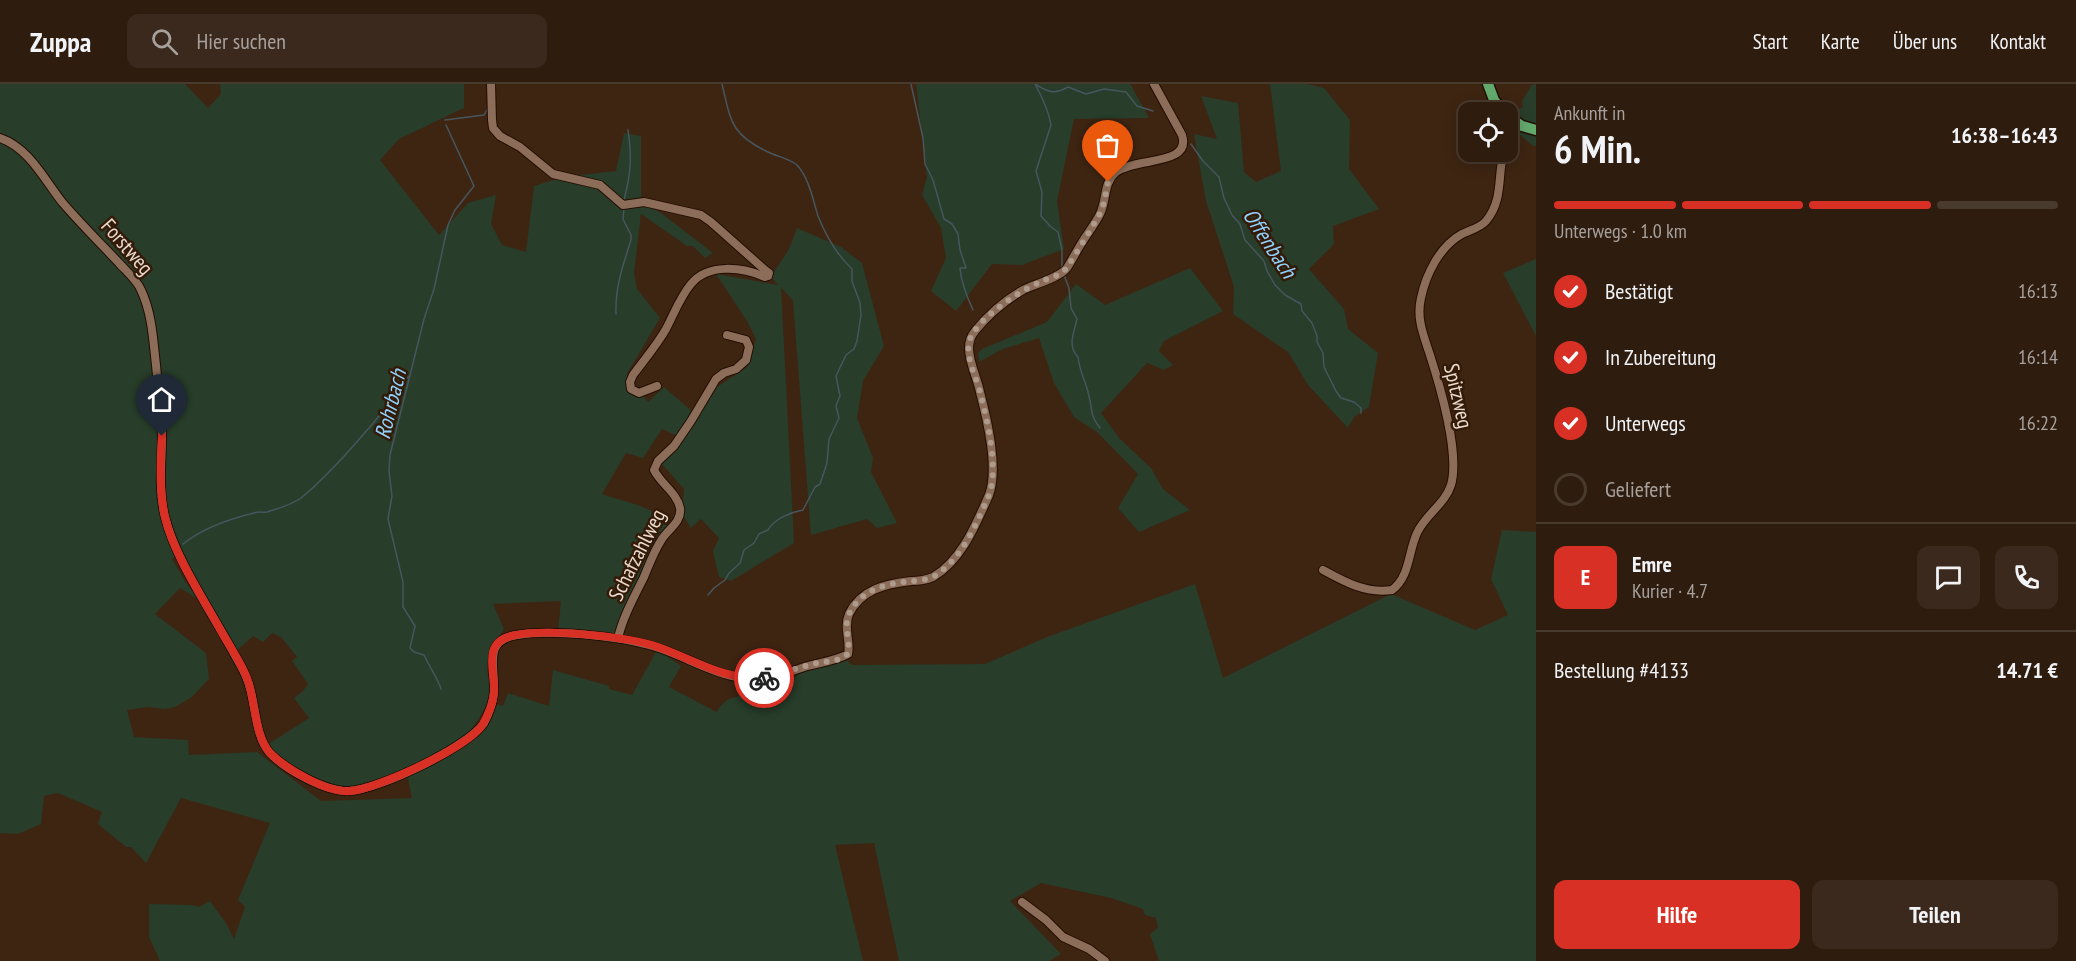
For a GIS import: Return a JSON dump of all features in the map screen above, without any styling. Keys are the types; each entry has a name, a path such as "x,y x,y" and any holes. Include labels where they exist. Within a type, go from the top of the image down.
{"main road":[{"path":"1488,84 1496,102"},
{"path":"1518,123 1536,130"}],"street":[{"path":"491,84 492,120 496,132 505,140 520,147 548,170 558,176 600,185 623,205 644,202 701,215 768,273 765,277 743,270 722,269 702,274 691,283 665,331 630,382 631,389 639,393 657,386"},
{"path":"618,638 652,645 716,672 746,678 773,677 812,664 837,660 848,654 846,628 848,617 857,602 870,590 889,584 925,580 942,571 964,547 992,487 990,441 980,392 970,360 970,339 997,308 1010,298 1064,271 1099,216 1108,182 1112,176 1126,166 1174,157 1181,152 1184,142 1182,135 1154,84"},
{"name":"Forstweg","path":"0,138 25,153 63,203 140,287 151,319 161,411 160,486 165,518 180,554 248,680 267,748 288,767 316,783 336,790 348,791 380,784 453,748 472,736 481,727 495,692 492,657 495,648 506,637 541,633 618,638"},
{"name":"Spitzweg","path":"1323,570 1346,583 1370,591 1392,590 1404,577 1416,534 1449,490 1453,457 1448,423 1419,321 1420,298 1431,269 1440,254 1457,237 1481,225 1488,218 1501,185 1503,162"},
{"name":"Schafzahlweg","path":"618,638 624,618 661,540 675,525 680,515 676,497 662,483 654,470 655,465 680,438 716,380 723,373 739,367 749,356 746,340 727,335"},
{"path":"1022,902 1063,938 1089,949 1104,961"}],"green space":[{"path":"0,84 185,84 208,108 221,94 220,84 464,84 464,108 399,139 380,160 439,235 468,203 496,195 491,224 502,245 526,252 534,186 564,177 616,171 624,133 641,136 641,202 661,213 713,253 705,258 693,246 687,246 641,214 634,273 637,289 660,318 627,374 648,402 664,387 695,414 679,437 662,429 643,458 626,453 602,494 647,509 671,526 614,636 558,632 561,601 493,604 504,629 490,650 487,670 491,687 488,702 466,736 421,763 363,787 336,787 302,770 267,745 309,718 294,698 308,684 292,661 297,657 281,637 272,633 263,642 253,636 235,652 205,594 180,553 172,559 186,583 201,601 180,588 155,614 206,653 209,679 192,697 175,707 127,710 134,737 188,740 189,755 257,752 321,801 412,798 407,773 460,747 495,704 503,706 508,693 549,706 553,670 632,695 656,652 662,653 681,666 669,687 717,712 728,700 735,697 775,692 784,688 805,670 845,658 852,665 985,664 1047,637 1195,584 1223,678 1391,594 1475,630 1508,615 1491,579 1502,530 1536,532 1536,961 1159,961 1150,934 1158,928 1156,918 1145,915 1143,909 1111,898 1041,883 1010,901 1061,954 1049,961 899,961 874,843 835,845 863,961 160,961 149,937 149,904 199,907 210,901 234,939 245,907 238,900 270,823 181,798 146,863 131,847 126,847 98,824 102,812 58,793 44,796 41,824 18,834 0,833"},
{"path":"916,84 1129,84 1149,118 1074,119 1057,201 1064,249 1022,265 992,264 956,311 931,291 946,258 941,228 922,195 927,177"},
{"path":"1270,84 1307,84 1324,88 1350,120 1349,169 1379,209 1333,226 1334,244 1309,269 1344,309 1348,329 1378,353 1369,407 1354,417 1348,428 1308,385 1288,352 1233,314 1234,287 1206,201 1194,134 1217,139 1201,96 1238,103 1244,172 1256,182 1281,171"},
{"path":"1536,84 1536,146 1518,133 1518,109 1523,107 1522,101 1532,85"},
{"path":"797,228 841,247 862,263 884,346 863,381 857,418 873,458 871,472 897,523 877,528 867,519 811,535 793,301 781,287 794,543 731,581 719,577 713,551 719,538 701,519 691,528 682,514 684,489 661,463 717,387 747,367 756,339 716,274 778,285 771,277 789,249"},
{"path":"1536,259 1536,336 1503,273"},
{"path":"1190,268 1223,311 1164,341 1159,351 1173,365 1164,370 1147,363 1101,413 1120,439 1151,468 1163,489 1190,510 1139,532 1118,508 1138,474 1097,432 1074,417 1054,383 1039,338 1003,349 979,362 978,353 982,349 1047,322 1076,284 1105,305"}],"waterway":[{"path":"708,595 740,563 744,550 754,543 759,534 768,530 783,517 803,510 815,487 820,484 827,463 829,439 839,418 836,406 840,396 836,376 846,355 854,349 861,315 860,303 852,281 852,269 837,251 825,231 801,170 791,161 755,145 739,132 730,117 722,84"},
{"path":"911,84 923,138 925,164 933,180 944,219 952,224 958,234 966,268 960,268 962,279 973,310"},
{"path":"1035,84 1051,125 1036,171 1042,192 1041,216 1058,232 1062,250 1062,268"},
{"name":"Offenbach","path":"1035,84 1051,92 1068,87 1086,94 1104,89 1126,92 1137,106 1153,111"},
{"name":"Rohrbach","path":"445,120 484,115 488,108"},
{"name":"Rohrbach","path":"441,689 424,655 410,648 415,626 403,607 403,582 388,519 392,496 390,455 424,319 434,289 448,225 455,210 474,186 446,125"},
{"path":"624,200 630,165 628,130"},
{"name":"Offenbach","path":"1191,144 1203,161 1219,177 1224,198 1232,215 1240,224 1245,240 1264,261 1275,285 1285,295 1301,304 1302,311 1312,323 1317,342 1323,353 1324,367 1336,391 1341,398 1354,402 1361,408 1361,413"},
{"path":"616,314 618,285 631,240 623,219 624,208"},
{"path":"1064,275 1069,288 1071,308 1077,319 1072,344 1078,357 1093,415 1100,428"},
{"path":"183,544 217,525 256,512 275,509 301,498 352,447 380,415 405,379 410,376"}],"way so far":[{"path":"764,678 812,664 837,660 848,654 846,628 848,617 853,608 870,590 889,584 925,580 932,577 942,571 964,547 992,487 990,441 980,392 970,360 970,339 997,308 1010,298 1064,271 1103,208 1108,182"}],"route":[{"path":"162,436 160,486 165,518 180,554 248,680 260,730 267,748 288,767 316,783 336,790 348,791 380,784 453,748 472,736 481,727 494,696 491,663 495,648 506,637 513,635 541,633 618,638 652,645 716,672 746,678 764,678"}]}
